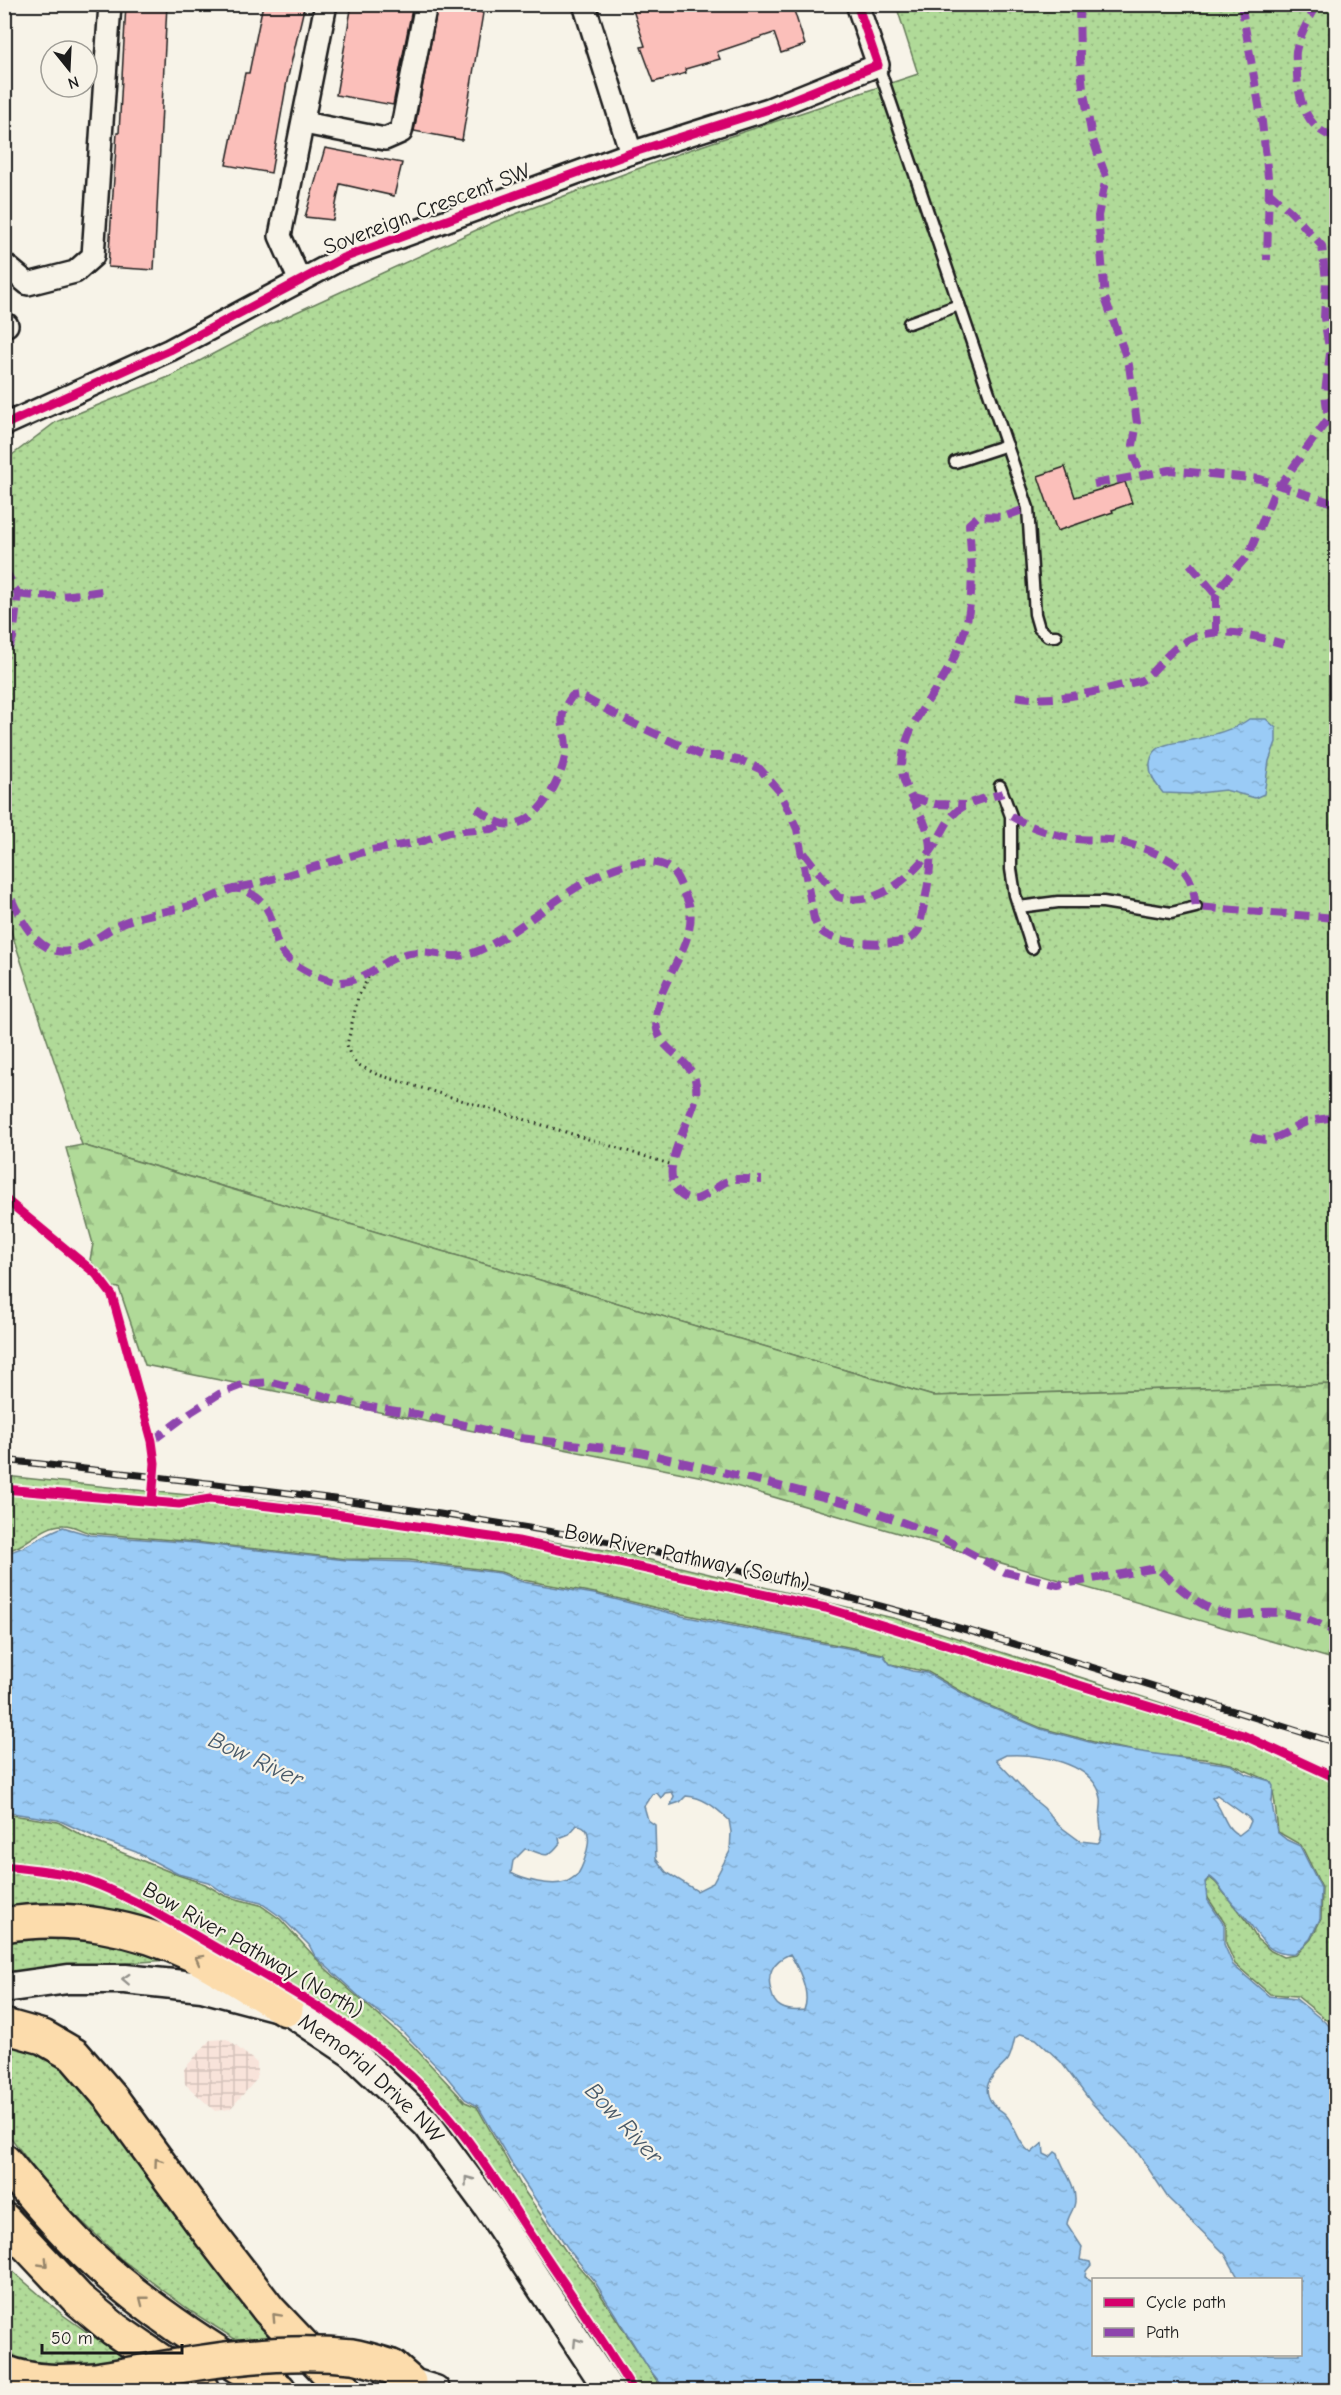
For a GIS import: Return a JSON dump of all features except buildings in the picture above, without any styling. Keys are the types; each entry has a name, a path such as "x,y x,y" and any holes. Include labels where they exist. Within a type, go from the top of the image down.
{"highway":[{"path":"4,1925 58,1921 98,1925 152,1938 194,1955 286,2009"},
{"path":"4,2026 43,2037 74,2055 112,2099 269,2310 345,2391"},
{"path":"4,2161 63,2229 117,2280 212,2350 279,2391"},
{"path":"4,2220 78,2299 114,2329 202,2391"},
{"path":"4,2372 24,2380 70,2382 96,2380 204,2362 293,2353 355,2357 406,2380"}],"main road":[{"name":"Memorial Drive NW","path":"4,1988 68,1979 125,1979 201,1987 286,2009 352,2053 427,2124 489,2208 609,2391"}],"street":[{"path":"4,264 28,284 75,272 93,256 110,4"},
{"path":"300,281 280,236 326,4"},
{"path":"304,123 385,139 401,132 426,4"},
{"path":"584,4 631,153"},
{"path":"857,4 878,65"},
{"name":"Sovereign Crescent SW","path":"4,425 170,350 343,258 631,153 769,109 878,65"}],"lane":[{"path":"878,65 1028,508 1035,614 1039,628 1048,636 1056,636"},
{"path":"909,322 959,305"},
{"path":"955,462 1007,445"},
{"path":"1000,786 1011,816 1011,869 1019,907 1032,948"},
{"path":"1019,907 1058,902 1103,902 1171,913 1196,907"}],"path":[{"path":"371,972 358,997 347,1046 357,1064 376,1074 673,1165"}],"shaded area":[{"path":"227,2039 257,2063 257,2079 230,2109 215,2111 185,2084 184,2069 210,2040"}],"green space":[{"path":"896,5 1336,5 1336,1384 933,1396 82,1145 5,913 4,461 56,422 171,376 266,326 494,222 686,151 918,74"},
{"path":"82,1145 933,1396 1336,1384 1336,1660 708,1478 145,1365 119,1288 112,1287 90,1260 93,1244 66,1148"},
{"path":"5,1476 189,1495 208,1493 325,1506 617,1552 897,1619 1240,1728 1336,1772 1336,2028 1297,1996 1270,1994 1235,1964 1226,1943 1226,1925 1208,1898 1205,1883 1210,1878 1247,1922 1257,1939 1271,1951 1283,1957 1296,1955 1311,1939 1321,1919 1322,1888 1301,1845 1278,1832 1270,1781 1231,1764 1205,1759 1157,1755 1109,1746 1041,1728 976,1700 928,1672 890,1664 883,1654 523,1580 501,1572 409,1560 346,1559 91,1533 64,1525 48,1528 20,1546 5,1551"},
{"path":"5,1814 58,1822 88,1839 205,1884 225,1896 260,1905 280,1919 325,1968 412,2045 465,2102 477,2107 523,2189 567,2253 593,2283 663,2390 632,2390 530,2229 476,2151 414,2078 358,2029 316,2001 251,1964 236,1967 5,1916"},
{"path":"79,1935 182,1959 87,1966 5,1978 5,1937"},
{"path":"5,2032 54,2051 290,2343 252,2350 192,2312 121,2259 63,2203 5,2130"},
{"path":"4,2264 63,2315 132,2364 86,2374 5,2360"}],"water":[{"path":"1249,719 1266,719 1276,728 1276,742 1269,761 1264,794 1255,798 1225,790 1190,794 1163,793 1155,783 1150,772 1150,763 1152,755 1162,746 1226,730"},
{"name":"Bow River","path":"63,1527 90,1535 195,1543 346,1560 410,1562 500,1573 523,1582 594,1594 682,1616 883,1655 890,1664 927,1673 976,1701 1041,1729 1108,1747 1231,1765 1246,1774 1270,1781 1273,1786 1272,1804 1277,1832 1300,1846 1321,1888 1320,1919 1310,1939 1295,1954 1286,1954 1272,1949 1262,1940 1215,1881 1210,1877 1205,1882 1207,1899 1224,1925 1224,1944 1233,1965 1269,1996 1296,1999 1336,2031 1336,2390 666,2390 649,2369 595,2282 569,2250 510,2161 478,2106 465,2099 401,2030 364,2001 315,1956 309,1945 281,1917 261,1903 226,1894 208,1882 178,1874 136,1852 97,1838 58,1820 5,1812 5,1553 20,1549","holes":["1006,1755 1047,1758 1076,1768 1087,1776 1096,1786 1101,1798 1100,1841 1098,1843 1080,1841 1057,1824 996,1760","672,1792 674,1796 671,1805 680,1802 686,1796 698,1798 714,1807 729,1820 730,1851 713,1883 697,1891 666,1872 656,1859 655,1825 648,1820 644,1806 652,1794 657,1793 661,1798 665,1793","1217,1795 1249,1818 1251,1821 1248,1828 1239,1835 1234,1832 1212,1798","577,1825 587,1831 588,1845 581,1869 571,1880 545,1883 511,1873 513,1861 525,1849 547,1855 560,1843 559,1838 569,1834","790,1954 803,1981 806,1996 804,2010 786,2009 774,2000 770,1974 775,1964","1021,2034 1036,2039 1061,2062 1091,2102 1136,2150 1168,2198 1225,2254 1238,2278 1302,2278 1302,2356 1092,2356 1092,2280 1085,2277 1091,2265 1090,2262 1080,2260 1082,2247 1067,2224 1075,2204 1071,2183 1058,2154 1055,2152 1050,2157 1044,2154 1043,2143 1031,2153 1023,2145 1009,2119 993,2105 988,2096 988,2084 1008,2060 1015,2038"]}],"railway":[{"path":"4,1460 331,1499 512,1525 630,1546 809,1587 897,1611 1074,1662 1336,1743"}],"marked path":[{"path":"1079,4 1083,88 1092,137 1106,177 1098,216 1105,298 1129,365 1137,423 1133,445 1134,458 1142,476"},
{"path":"1241,4 1262,122 1269,186 1267,260"},
{"path":"1318,4 1302,33 1296,51 1298,85 1306,114 1311,121 1326,134 1336,138"},
{"path":"1216,631 1216,595 1224,582 1249,554 1273,495 1328,419 1325,392 1330,354 1324,318 1326,280 1322,246 1269,192"},
{"path":"1094,484 1170,470 1260,479 1336,504"},
{"path":"477,808 493,820 504,824 516,824 536,812 545,802 558,779 566,748 563,713 572,696 579,695 703,756 719,756 742,761 760,769 780,792 797,829 814,919 820,930 828,936 849,942 886,944 910,939 919,929 929,880 930,854 927,830 908,792 903,776 903,753 907,738 952,662 965,627 972,577 969,524 978,516 1003,517 1028,508"},
{"path":"1190,564 1216,595"},
{"path":"4,568 18,594 13,638 4,659"},
{"path":"18,594 53,596 108,590"},
{"path":"1016,696 1062,697 1140,681 1183,643 1210,633 1225,632 1255,636 1284,644"},
{"path":"804,853 838,897 852,899 878,895 913,872 960,808 1003,793"},
{"path":"912,798 936,804 965,805"},
{"path":"1011,816 1060,836 1117,841 1161,855 1179,866 1188,876 1193,888 1196,907 1336,918"},
{"path":"239,887 371,850 420,842 449,832 492,829 506,825"},
{"path":"4,878 20,917 29,930 38,941 50,949 62,952 76,949 133,919 192,905 233,889 244,890 259,899 265,906 278,944 286,957 319,977 342,982 360,977 401,955 419,952 460,956 478,951 519,927 583,883 605,872 627,864 649,862 661,864 670,868 676,876 690,909 687,937 662,994 657,1008 656,1022 663,1042 686,1064 696,1082 693,1106 673,1160 674,1185 681,1195 694,1200 731,1180 762,1180"},
{"path":"1251,1137 1272,1139 1308,1122 1336,1117"},
{"path":"152,1441 219,1394 244,1384 272,1382 358,1405 416,1414 521,1438 640,1452 858,1506 937,1535 1005,1572 1058,1585 1157,1568 1193,1598 1223,1613 1292,1615 1310,1620 1336,1633"}],"cycle path":[{"path":"4,425 170,350 343,258 631,153 769,109 878,65 857,4"},
{"path":"4,1198 96,1274 112,1295 152,1441 155,1463 152,1501"},
{"name":"Bow River Pathway (South)","path":"4,1489 179,1504 210,1499 329,1513 518,1541 826,1608 1243,1735 1336,1778"},
{"name":"Bow River Pathway (North)","path":"4,1866 72,1876 129,1899 296,1994 344,2024 389,2057 428,2092 487,2167 633,2390"}]}
